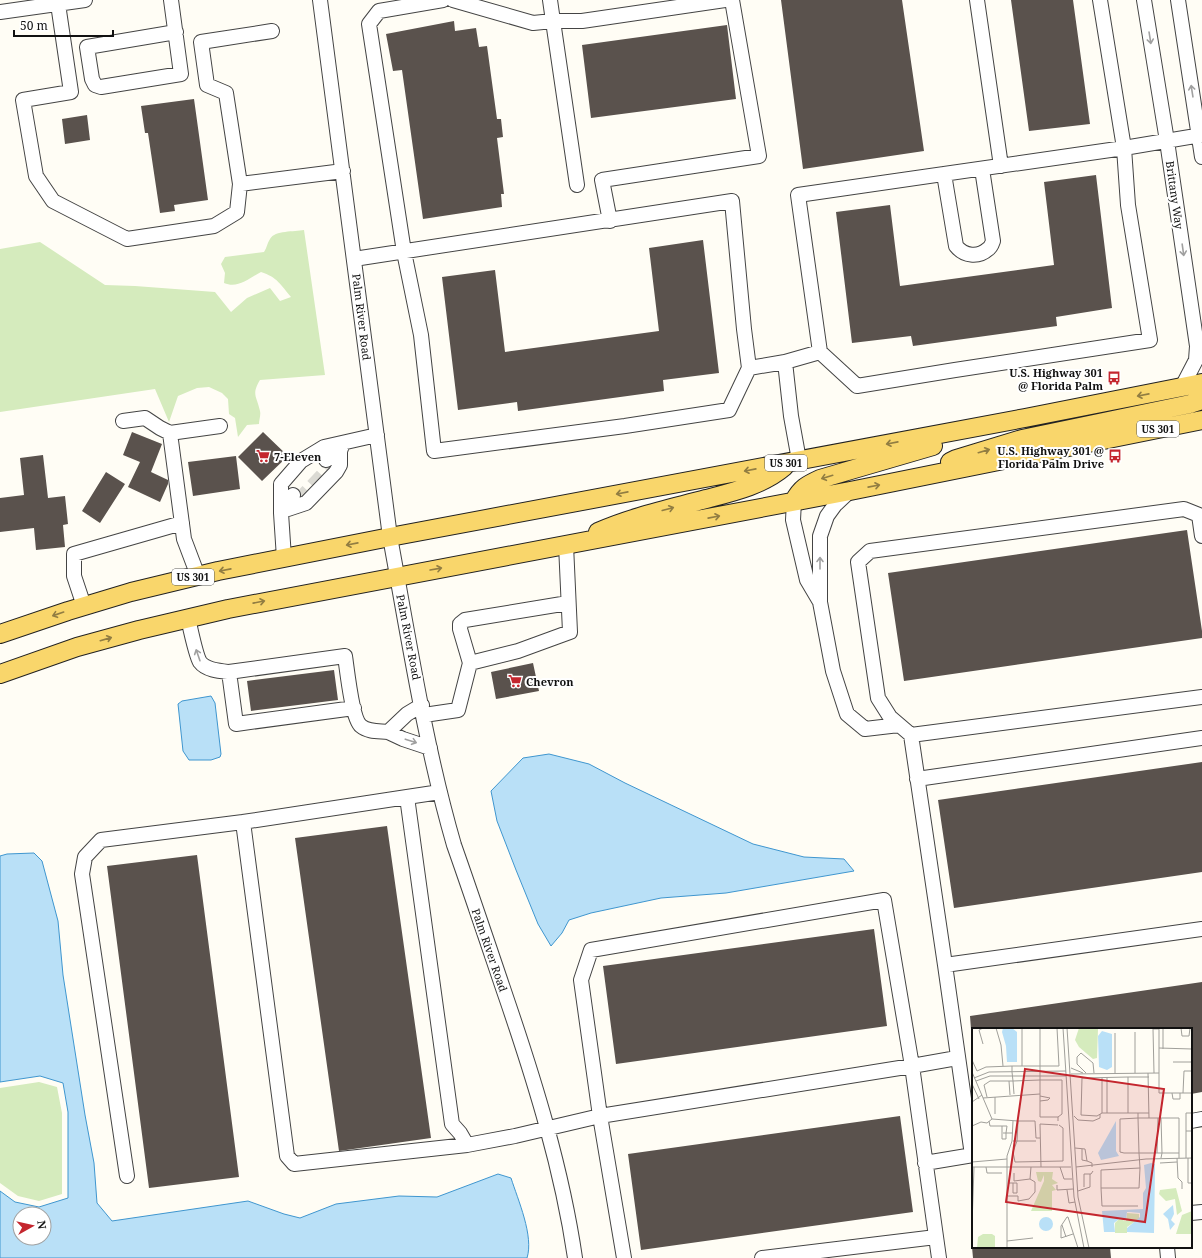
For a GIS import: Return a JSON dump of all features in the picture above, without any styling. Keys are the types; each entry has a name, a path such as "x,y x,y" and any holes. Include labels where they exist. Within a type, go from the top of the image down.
{"main road":[{"name":"US 301","path":"0,634 84,606 132,592 198,576 284,558 1025,418 1202,383"},
{"path":"922,476 956,459 1022,439 1190,404 1202,400"},
{"path":"794,501 799,492 806,486 820,479 1025,418"},
{"name":"US 301","path":"0,674 78,647 228,608 850,491 1202,420"},
{"path":"566,545 621,522 737,490 777,473 794,461"}],"street":[{"path":"0,12 85,0"},
{"path":"88,47 92,79 95,85 101,87 181,74 171,0"},
{"name":"Palm River Road","path":"320,0 390,537 430,748 454,845 524,1053 547,1128 562,1188 574,1258"},
{"path":"354,260 404,252 610,221 732,201 749,368 729,410 625,426 434,451 421,335 404,252 370,24 379,10 444,0"},
{"path":"453,0 532,23 582,21 725,0"},
{"path":"550,0 577,185"},
{"path":"610,221 602,180 759,156 732,0"},
{"path":"977,0 1001,166"},
{"path":"1100,0 1124,148 1128,205 1150,340 857,386 820,352 798,195 1124,148 1200,135"},
{"name":"Brittany Way","path":"1144,0 1167,140 1197,346 1196,360 1182,387"},
{"path":"1178,0 1200,135 1202,157"},
{"path":"58,4 71,92 23,100 36,176 53,201 127,239 214,226 237,212 240,184 226,93 207,85 201,42 272,31"},
{"path":"65,49 88,47 176,32"},
{"path":"944,174 956,246 961,252 968,255 980,254 989,249 993,241 982,169"},
{"path":"240,184 342,171"},
{"path":"749,368 784,362 820,352"},
{"path":"784,362 791,416 794,461"},
{"path":"123,422 145,418 170,433 220,426"},
{"path":"170,433 184,539 198,576"},
{"path":"284,558 290,505 281,484 301,461 324,447 342,447 377,435"},
{"path":"329,463 342,447"},
{"path":"290,505 306,503 336,472 340,465 342,447"},
{"path":"850,491 835,505 827,516 820,536 820,602 833,671 847,714 865,729 899,725"},
{"path":"794,501 793,520 807,580 820,602"},
{"path":"925,1162 972,1155 911,735 890,717 878,698 858,562 870,551 1184,509 1199,515 1202,536"},
{"path":"84,606 74,576 74,554 182,523"},
{"path":"470,663 518,651 570,632 566,545"},
{"path":"388,732 407,714 423,710 458,710 470,663 460,629 460,624 465,620 568,603"},
{"path":"188,618 200,662 207,668 217,671 229,672 345,656 355,717 360,726 370,731 388,732 403,739 430,748"},
{"path":"229,672 236,724 354,708"},
{"path":"911,735 1202,697"},
{"path":"917,779 1202,738"},
{"path":"127,1176 82,874 85,856 101,840 243,822 440,792"},
{"path":"407,797 452,1124 467,1145"},
{"path":"243,822 287,1156 294,1164 467,1145 515,1136 600,1116 957,1058"},
{"path":"624,1258 600,1116 581,980 591,950 884,900 912,1066 938,1258"},
{"path":"945,965 1202,930"},
{"path":"1192,1121 1202,1120"},
{"path":"1192,1213 1202,1212"},
{"path":"762,1258 936,1237"},
{"path":"1167,1248 1168,1258"}],"green space":[{"path":"304,230 325,375 260,380 255,392 260,413 259,424 247,425 238,437 235,418 229,414 228,399 222,393 209,387 197,388 178,396 169,422 155,389 0,412 0,249 40,242 105,285 215,292 231,312 247,298 270,288 280,301 291,297 275,279 261,272 239,284 234,285 224,283 225,273 221,264 225,257 264,252 272,236 285,232"},
{"path":"39,1082 57,1087 62,1113 62,1194 39,1201 18,1196 0,1183 0,1088"}],"water":[{"path":"211,696 215,703 221,754 220,757 211,760 189,760 183,751 178,704 182,701"},
{"path":"549,754 589,764 625,783 753,844 804,857 844,859 854,871 726,893 661,898 591,913 569,920 562,933 551,946 538,924 497,821 491,791 523,758"},
{"path":"34,853 42,861 58,921 63,975 94,1163 97,1203 112,1221 248,1201 300,1218 336,1204 399,1196 437,1197 498,1174 511,1178 527,1229 529,1249 527,1258 0,1258 0,1191 15,1202 34,1206 12,1206 12,1246 52,1246 52,1206 42,1206 68,1198 68,1112 63,1083 40,1076 0,1082 0,856 7,854"}],"building":[{"path":"781,0 902,0 924,151 803,169"},
{"path":"1011,0 1073,0 1090,124 1029,131"},
{"path":"454,21 455,31 476,28 479,47 487,46 497,119 501,119 503,137 497,138 504,194 501,194 502,207 423,219 402,70 393,71 386,34"},
{"path":"727,25 736,99 591,118 582,45"},
{"path":"194,99 208,200 174,205 175,211 160,213 148,133 145,133 141,106"},
{"path":"87,115 90,140 65,144 62,119"},
{"path":"1096,175 1112,308 1056,317 1057,326 913,346 911,336 852,343 836,212 890,205 900,286 1054,265 1044,182"},
{"path":"703,240 719,373 663,380 664,391 518,411 517,402 458,410 442,277 495,270 505,352 659,331 649,248"},
{"path":"132,432 162,444 151,472 168,480 168,484 160,502 128,487 140,462 123,455"},
{"name":"7-Eleven","path":"263,432 288,456 262,481 238,457"},
{"path":"43,455 48,498 65,496 68,524 63,525 65,547 36,550 34,528 0,532 0,498 24,495 20,458"},
{"path":"236,456 240,489 193,496 188,462"},
{"path":"106,472 125,484 100,523 82,511"},
{"path":"1187,530 1202,638 904,681 888,573"},
{"name":"Chevron","path":"533,663 539,691 496,699 491,672"},
{"path":"334,670 338,700 251,711 247,681"},
{"path":"1202,762 1202,872 954,908 938,800"},
{"path":"387,826 431,1138 339,1151 295,838"},
{"path":"197,855 239,1177 149,1188 107,866"},
{"path":"874,929 887,1026 616,1064 603,966"},
{"path":"1202,982 1202,1092 1192,1094 1192,1028 971,1029 970,1016"},
{"path":"900,1116 913,1212 641,1250 628,1154"},
{"path":"972,1248 1110,1248 1111,1258 973,1258"}],"tunnel":[{"path":"298,501 332,465"}],"place":[{"name":"U.S. Highway 301 @ Florida Palm","path":"1114,378"},
{"name":"7-Eleven","path":"263,456"},
{"name":"U.S. Highway 301 @ Florida Palm Drive","path":"1115,456"},
{"name":"Chevron","path":"515,681"}]}
